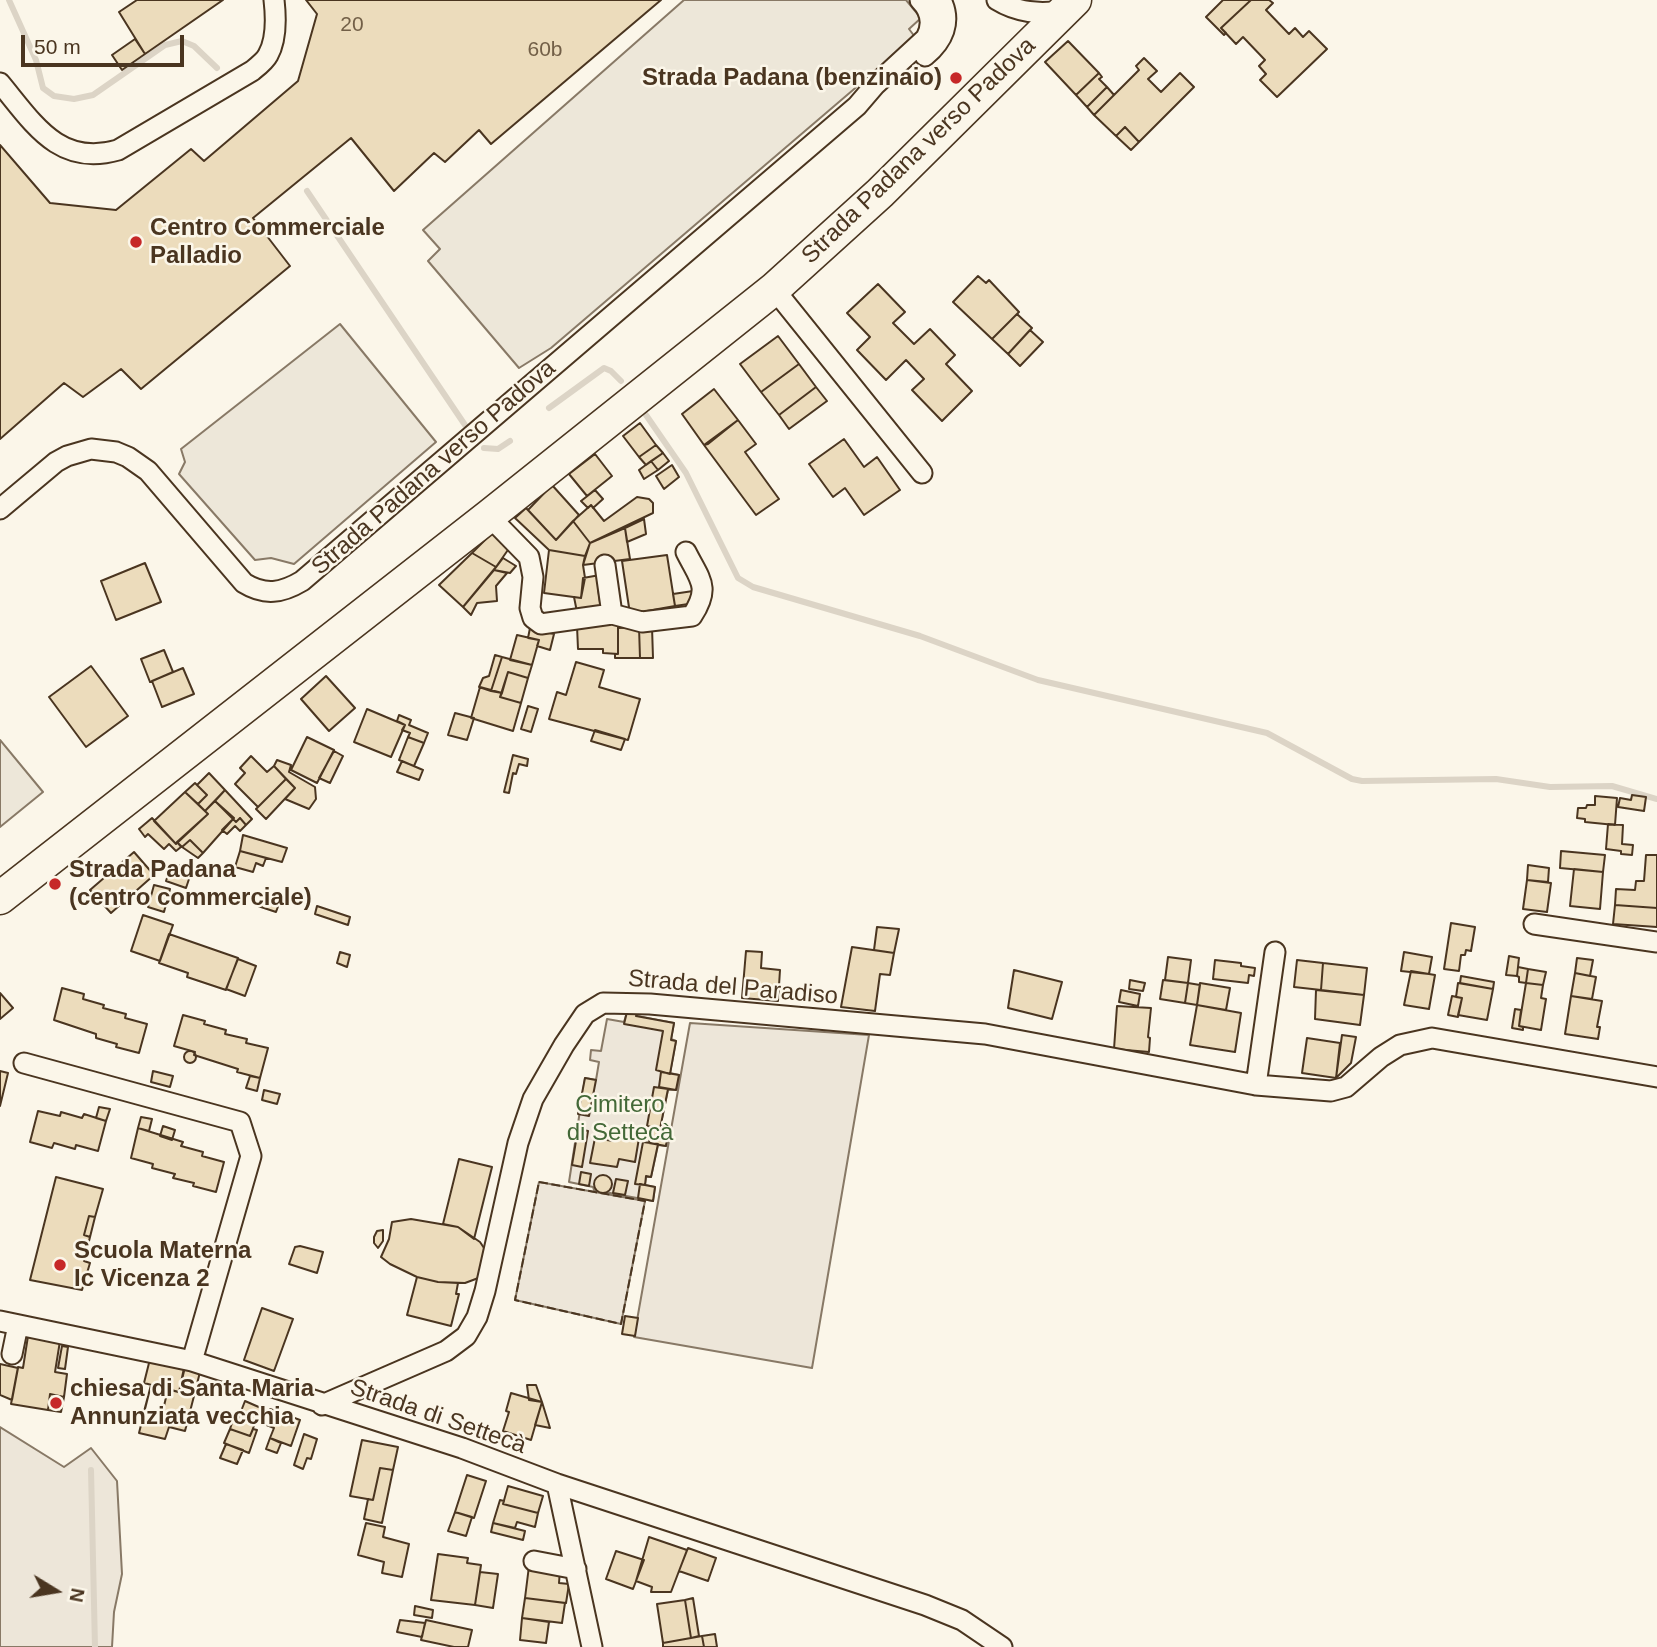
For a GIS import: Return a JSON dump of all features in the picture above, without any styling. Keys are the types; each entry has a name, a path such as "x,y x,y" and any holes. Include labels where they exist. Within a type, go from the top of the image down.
{"main road":[{"name":"Strada Padana verso Padova","path":"0,898 489,516 774,289 880,193 1070,6"}],"street":[{"path":"0,83 54,143 69,151 86,154 100,155 118,150 252,71 268,56 276,18 274,0"},
{"name":"Strada Padana verso Padova","path":"0,509 56,462 67,456 91,449 116,452 148,471 244,583 272,593 292,587 857,106 875,85 926,38 930,19 920,0"},
{"name":"Strada Padana verso Padova","path":"857,106 882,93 933,49 946,26 945,10 940,0"},
{"name":"Strada Padana verso Padova","path":"998,0 1026,12 1044,13 1070,6"},
{"path":"774,289 922,473"},
{"path":"489,516 529,557 533,577 530,608 533,618 541,624 612,614 642,622 692,616 702,601 704,587 686,552"},
{"path":"606,565 612,614"},
{"path":"0,888 38,870"},
{"path":"1535,924 1657,943"},
{"path":"1256,1084 1275,952"},
{"name":"Strada del Paradiso","path":"322,1405 446,1351 466,1336 477,1317 485,1291 518,1143 533,1099 585,1014 603,1003 650,1004 985,1034 1256,1084 1331,1091 1346,1087 1381,1057 1400,1045 1432,1038 1657,1077"},
{"path":"24,1063 240,1122 251,1156 192,1361"},
{"name":"Strada di Settecà","path":"12,1354 9,1323 192,1361 461,1448 557,1485 925,1605 962,1620 1002,1647"},
{"path":"557,1485 592,1647"},
{"path":"534,1561 576,1569"}],"green space":[{"name":"Cimitero di Settecà","path":"627,1012 674,1023 671,1039 676,1041 670,1073 679,1075 676,1090 668,1090 660,1128 668,1130 666,1146 658,1145 651,1177 646,1177 645,1185 655,1187 653,1201 594,1190 593,1187 569,1182 585,1078 596,1080 599,1062 590,1060 591,1050 601,1051 607,1019 624,1022"},
{"path":"690,1023 869,1035 812,1368 634,1337"},
{"path":"539,1182 645,1201 621,1324 515,1300"},
{"path":"0,1427 64,1467 91,1448 117,1481 122,1574 114,1612 112,1647 0,1647"}],"shaded area":[{"path":"684,0 906,0 921,18 909,29 915,37 551,348 519,368 428,261 440,249 423,230"},
{"path":"340,324 436,442 294,564 271,558 255,560 179,474 185,462 181,449"},
{"path":"0,740 43,792 0,827"}],"building":[{"path":"137,0 223,0 145,54 119,12"},
{"name":"Centro Commerciale Palladio","path":"306,0 661,0 491,144 479,130 445,162 434,153 394,191 351,138 253,218 290,266 141,389 121,369 83,397 64,383 0,439 0,145 50,203 116,210 191,149 204,161 298,81 317,14"},
{"path":"1223,0 1251,0 1221,28 1226,33 1224,35 1206,17"},
{"path":"1251,0 1269,0 1273,3 1266,10 1289,34 1295,28 1303,37 1309,31 1327,49 1277,97 1260,80 1266,74 1259,66 1265,60 1243,37 1236,44 1221,28"},
{"path":"135,39 145,54 122,70 112,55"},
{"path":"1068,41 1099,73 1076,95 1045,62"},
{"path":"1144,58 1157,71 1148,79 1161,92 1180,73 1194,87 1139,142 1125,127 1116,136 1094,115 1139,70 1136,66"},
{"path":"1099,73 1102,77 1099,79 1107,87 1087,107 1076,95"},
{"path":"1107,87 1114,95 1094,115 1087,107"},
{"path":"1125,127 1139,142 1131,150 1116,136"},
{"path":"978,276 986,283 989,280 1019,312 992,339 953,302"},
{"path":"878,284 905,312 893,323 914,344 930,329 955,355 946,364 972,391 942,421 912,390 924,379 906,360 886,380 857,350 870,337 847,313"},
{"path":"1017,314 1032,328 1008,354 992,339"},
{"path":"1030,330 1043,342 1020,366 1008,354"},
{"path":"778,336 799,364 761,392 740,364"},
{"path":"799,364 816,387 779,415 761,392"},
{"path":"816,387 827,401 789,429 779,415"},
{"path":"714,389 738,420 704,445 682,414"},
{"path":"738,420 756,444 745,452 779,499 756,515 704,445"},
{"path":"640,423 656,445 639,457 623,436"},
{"path":"844,439 864,467 877,457 900,490 864,515 845,488 833,497 809,464"},
{"path":"656,445 663,453 646,465 639,457"},
{"path":"663,453 669,461 658,470 651,461"},
{"path":"595,454 612,476 587,496 569,474"},
{"path":"651,461 658,470 644,479 639,470"},
{"path":"672,465 679,477 664,489 656,476"},
{"path":"552,485 579,515 556,540 528,510"},
{"path":"595,490 603,499 593,508 591,505 588,508 581,501"},
{"path":"637,497 649,499 653,503 653,513 590,543 573,521 591,505 604,521"},
{"path":"526,508 556,540 573,521 590,543 585,556 549,550 515,518"},
{"path":"644,519 646,534 627,542 625,528"},
{"path":"625,528 630,559 583,565 590,543"},
{"path":"492,533 510,547 496,567 472,553"},
{"path":"549,550 585,556 581,598 544,593"},
{"path":"472,553 496,567 463,607 439,585"},
{"path":"667,555 675,606 630,614 622,561"},
{"path":"503,558 516,566 510,573 494,570"},
{"path":"145,563 161,602 116,620 101,581"},
{"path":"494,570 507,573 496,586 497,601 477,603 471,615 463,607"},
{"path":"600,575 600,602 606,601 607,608 577,612 574,597 581,598 583,578"},
{"path":"693,591 695,603 675,606 673,594"},
{"path":"618,622 618,654 603,653 603,649 578,649 577,626"},
{"path":"639,627 652,627 653,658 640,658"},
{"path":"639,627 640,658 615,658 615,654 618,654 618,628"},
{"path":"530,628 554,634 550,650 537,646 539,640 528,638"},
{"path":"517,635 539,640 532,665 510,660"},
{"path":"164,650 173,672 150,682 141,659"},
{"path":"495,655 502,657 491,691 479,687 483,678 489,676"},
{"path":"502,657 532,665 528,678 508,672 502,693 491,691"},
{"path":"576,662 604,670 599,687 640,699 628,740 549,719 557,692 566,695"},
{"path":"91,666 128,716 86,747 49,697"},
{"path":"183,668 194,694 162,707 152,681"},
{"path":"508,672 528,678 521,703 500,697"},
{"path":"326,676 355,708 329,731 301,699"},
{"path":"480,687 502,693 500,697 521,703 513,731 471,718"},
{"path":"528,706 538,709 531,732 521,729"},
{"path":"367,709 405,725 391,757 354,742"},
{"path":"455,713 474,718 467,740 448,735"},
{"path":"399,715 411,720 409,725 428,733 424,743 408,737 410,733 402,730 405,725 397,721"},
{"path":"595,730 625,739 621,750 591,741"},
{"path":"307,737 334,750 317,783 291,770"},
{"path":"408,737 424,743 414,766 399,760"},
{"path":"334,751 343,756 330,783 319,778"},
{"path":"513,755 528,759 527,766 519,764 516,774 513,773 509,793 504,792"},
{"path":"251,756 267,772 274,766 286,779 258,807 235,784 245,773 240,768"},
{"path":"277,760 291,765 289,772 315,787 316,799 309,809 285,799 295,788 274,766"},
{"path":"402,761 423,770 419,780 397,772"},
{"path":"209,773 225,790 205,811 198,804 207,795 197,785"},
{"path":"286,779 295,788 266,819 256,809"},
{"path":"195,783 207,795 198,804 185,792"},
{"path":"225,790 252,819 246,825 240,818 236,822 215,801"},
{"path":"185,792 208,814 176,844 154,821"},
{"path":"1632,795 1646,797 1644,811 1618,807 1620,798 1631,800"},
{"path":"1595,796 1617,798 1615,825 1585,822 1585,819 1577,818 1578,808 1595,805"},
{"path":"215,801 234,818 203,853 190,840 182,847 177,842 208,814 205,811"},
{"path":"152,818 181,847 176,851 169,844 164,849 148,834 145,837 139,829"},
{"path":"240,818 246,825 240,831 235,826 227,834 222,830 233,819 236,822"},
{"path":"1608,824 1623,825 1622,844 1633,845 1632,855 1606,849"},
{"path":"243,835 287,848 282,862 240,851"},
{"path":"190,840 203,853 198,858 182,847"},
{"path":"240,851 266,858 263,866 256,863 253,872 235,867"},
{"path":"1561,851 1605,855 1603,872 1560,868"},
{"path":"134,852 154,875 111,913 90,890"},
{"path":"1646,855 1657,855 1657,908 1615,905 1616,889 1635,890 1636,881 1644,881"},
{"path":"172,863 192,870 186,888 166,881"},
{"path":"1528,865 1549,868 1548,882 1527,880"},
{"path":"1574,869 1603,872 1600,909 1570,906"},
{"path":"1527,880 1551,883 1547,912 1523,909"},
{"path":"154,885 170,889 164,912 148,907"},
{"path":"262,895 280,901 276,912 258,906"},
{"path":"1615,905 1657,908 1657,927 1613,924"},
{"path":"317,906 350,917 348,925 315,914"},
{"path":"143,915 173,925 160,961 131,951"},
{"path":"1451,923 1475,927 1471,951 1466,950 1465,955 1461,955 1459,971 1444,969"},
{"path":"877,927 899,929 894,953 874,950"},
{"path":"169,934 238,958 226,990 187,977 188,973 159,963"},
{"path":"852,947 894,953 890,975 880,974 875,1011 841,1007"},
{"path":"746,951 762,952 761,968 780,970 778,1001 742,998"},
{"path":"340,952 350,955 347,967 337,963"},
{"path":"1404,952 1432,957 1429,974 1401,971"},
{"path":"1509,956 1519,958 1517,976 1506,975"},
{"path":"1168,957 1191,960 1188,983 1165,980"},
{"path":"1577,958 1593,960 1590,976 1575,973"},
{"path":"238,959 256,966 245,996 226,989"},
{"path":"1215,960 1241,963 1241,966 1255,968 1254,976 1249,975 1248,983 1213,979"},
{"path":"1297,960 1323,963 1321,990 1294,987"},
{"path":"1323,963 1367,968 1364,995 1321,990"},
{"path":"1518,967 1528,969 1526,983 1519,982"},
{"path":"1528,969 1546,972 1543,985 1526,983"},
{"path":"1014,970 1062,982 1052,1019 1008,1008"},
{"path":"1411,971 1435,975 1429,1009 1404,1005"},
{"path":"1575,973 1596,977 1592,999 1571,996"},
{"path":"1461,976 1494,982 1493,989 1460,983"},
{"path":"1130,980 1145,983 1143,991 1129,989"},
{"path":"1163,980 1188,983 1185,1003 1160,999"},
{"path":"1188,983 1200,985 1197,1005 1185,1003"},
{"path":"1200,983 1230,988 1226,1010 1197,1005"},
{"path":"1458,983 1493,989 1487,1020 1458,1015 1462,998 1456,997"},
{"path":"1526,983 1543,985 1541,998 1546,999 1541,1030 1519,1026"},
{"path":"62,988 84,994 83,999 104,1005 103,1008 126,1014 125,1018 147,1024 139,1053 116,1047 117,1044 96,1038 96,1034 54,1020"},
{"path":"1121,990 1140,994 1138,1006 1119,1002"},
{"path":"1316,990 1364,995 1360,1025 1315,1019"},
{"path":"0,993 13,1008 0,1019"},
{"path":"1452,996 1462,998 1458,1017 1448,1015"},
{"path":"1571,996 1602,1001 1597,1027 1600,1027 1598,1039 1565,1034"},
{"path":"1197,1005 1241,1013 1235,1052 1190,1045"},
{"path":"1117,1006 1151,1008 1149,1052 1114,1049"},
{"path":"1515,1009 1521,1010 1519,1026 1523,1027 1523,1030 1512,1028"},
{"path":"627,1012 674,1023 671,1040 676,1041 670,1074 656,1070 663,1031 624,1024"},
{"path":"183,1015 226,1030 225,1034 247,1039 246,1043 268,1048 260,1078 237,1072 238,1069 174,1046"},
{"path":"1342,1035 1356,1037 1351,1063 1336,1078"},
{"path":"1307,1038 1340,1043 1336,1078 1302,1073"},
{"path":"190,1051 196,1057 190,1063 184,1057"},
{"path":"0,1071 8,1073 0,1106"},
{"path":"153,1071 173,1076 170,1087 151,1082"},
{"path":"661,1072 679,1075 676,1090 659,1087"},
{"path":"250,1076 260,1078 257,1091 246,1088"},
{"path":"585,1078 596,1080 589,1116 578,1114"},
{"path":"654,1087 668,1089 660,1129 647,1126"},
{"path":"264,1090 280,1094 277,1104 262,1100"},
{"path":"99,1107 110,1109 106,1121 96,1118"},
{"path":"38,1111 60,1116 61,1112 82,1118 84,1114 106,1121 98,1151 76,1145 75,1149 54,1143 52,1148 30,1142"},
{"path":"141,1117 152,1119 149,1131 138,1128"},
{"path":"163,1126 175,1130 172,1140 160,1136"},
{"path":"652,1127 668,1130 666,1146 649,1143"},
{"path":"138,1128 183,1142 181,1146 224,1162 216,1192 173,1178 175,1174 152,1168 153,1164 131,1158"},
{"path":"578,1129 588,1131 582,1167 572,1165"},
{"path":"614,1133 639,1138 635,1162 619,1159 617,1167 590,1163 595,1138 613,1141"},
{"path":"643,1142 658,1144 651,1177 646,1176 645,1185 635,1184"},
{"path":"459,1159 492,1167 474,1239 458,1227 443,1224"},
{"path":"581,1172 591,1174 589,1186 579,1184"},
{"path":"603,1175 609,1178 612,1184 609,1190 603,1193 597,1190 594,1184 597,1178"},
{"path":"56,1177 103,1189 95,1217 89,1216 84,1235 90,1237 84,1261 90,1263 82,1290 30,1280"},
{"path":"616,1179 628,1181 625,1195 613,1193"},
{"path":"640,1184 655,1187 653,1201 638,1198"},
{"path":"89,1216 95,1217 90,1237 84,1235"},
{"path":"411,1219 458,1227 480,1242 488,1254 481,1277 465,1283 438,1282 417,1277 381,1257 389,1239 392,1222"},
{"path":"383,1230 383,1241 378,1248 374,1237 377,1231"},
{"path":"295,1247 323,1252 317,1273 289,1264"},
{"path":"417,1277 458,1283 456,1294 459,1294 451,1326 407,1315"},
{"path":"262,1308 293,1319 274,1371 244,1360"},
{"path":"625,1316 638,1318 635,1336 622,1334"},
{"path":"28,1336 60,1341 55,1372 67,1374 64,1397 50,1394 48,1410 11,1404 18,1367 23,1368"},
{"path":"62,1346 68,1347 65,1369 58,1368"},
{"path":"150,1359 185,1367 179,1392 144,1383"},
{"path":"0,1364 18,1368 12,1400 0,1395"},
{"path":"184,1368 200,1372 194,1396 179,1392"},
{"path":"151,1385 168,1389 160,1423 142,1419"},
{"path":"151,1385 194,1396 185,1431 169,1427 165,1439 139,1433"},
{"path":"527,1385 536,1385 542,1402 529,1400"},
{"path":"511,1393 542,1402 531,1440 503,1431"},
{"name":"chiesa di Santa Maria Annunziata vecchia","path":"50,1394 64,1397 61,1412 48,1410"},
{"path":"245,1401 261,1408 250,1436 230,1429 234,1417 238,1419"},
{"path":"542,1402 550,1428 535,1425"},
{"path":"270,1409 300,1420 291,1446 270,1438 274,1428 264,1424"},
{"path":"230,1429 250,1436 253,1429 257,1430 249,1453 224,1443"},
{"path":"304,1434 317,1439 311,1459 307,1458 303,1469 294,1465"},
{"path":"270,1438 281,1443 277,1453 266,1449"},
{"path":"362,1440 398,1447 393,1470 380,1468 373,1500 350,1496"},
{"path":"226,1444 243,1450 237,1464 220,1458"},
{"path":"380,1468 393,1470 382,1523 364,1519 368,1499 373,1500"},
{"path":"467,1475 486,1481 474,1518 455,1512"},
{"path":"508,1486 543,1496 538,1513 503,1504"},
{"path":"500,1500 504,1501 503,1504 538,1513 535,1527 517,1522 515,1528 493,1523"},
{"path":"455,1512 472,1517 466,1536 448,1531"},
{"path":"366,1523 385,1527 383,1537 409,1544 402,1577 382,1573 384,1562 358,1555"},
{"path":"493,1523 525,1531 523,1540 491,1532"},
{"path":"649,1537 687,1550 671,1592 651,1592 652,1587 636,1581"},
{"path":"688,1548 716,1558 708,1581 679,1571"},
{"path":"616,1551 644,1560 633,1589 606,1579"},
{"path":"438,1554 468,1558 467,1563 481,1565 475,1605 431,1600"},
{"path":"529,1566 560,1570 559,1583 569,1584 566,1603 525,1598"},
{"path":"480,1572 498,1574 493,1608 475,1605"},
{"path":"525,1598 565,1603 562,1623 522,1618"},
{"path":"693,1598 699,1636 691,1638 685,1600"},
{"path":"685,1600 691,1638 663,1643 657,1604"},
{"path":"415,1606 433,1610 432,1618 414,1615"},
{"path":"522,1618 549,1622 546,1643 520,1640"},
{"path":"400,1620 425,1623 422,1637 397,1632"},
{"path":"426,1620 472,1630 468,1647 421,1640"},
{"path":"715,1634 717,1647 704,1647 702,1636"},
{"path":"702,1636 704,1647 663,1647 663,1643"}],"waterway":[{"path":"9,0 36,60 43,88 54,96 74,99 93,95 165,45 182,41 194,46 217,68"},
{"path":"307,191 465,425"},
{"path":"549,408 604,368 621,381"},
{"path":"646,415 686,473 738,578 753,587 920,636 1038,680 1267,733 1352,779 1496,779 1550,787 1612,786 1657,799"},
{"path":"484,448 498,449 510,441"},
{"path":"91,1470 95,1647"}],"fence":[{"path":"539,1182 645,1201 621,1324 515,1300 539,1182"}],"place":[{"name":"Strada Padana (benzinaio)","path":"956,78"},
{"name":"Centro Commerciale Palladio","path":"136,242"},
{"name":"Strada Padana (centro commerciale)","path":"55,884"},
{"name":"Scuola Materna Ic Vicenza 2","path":"60,1265"},
{"name":"chiesa di Santa Maria Annunziata vecchia","path":"56,1403"}]}
